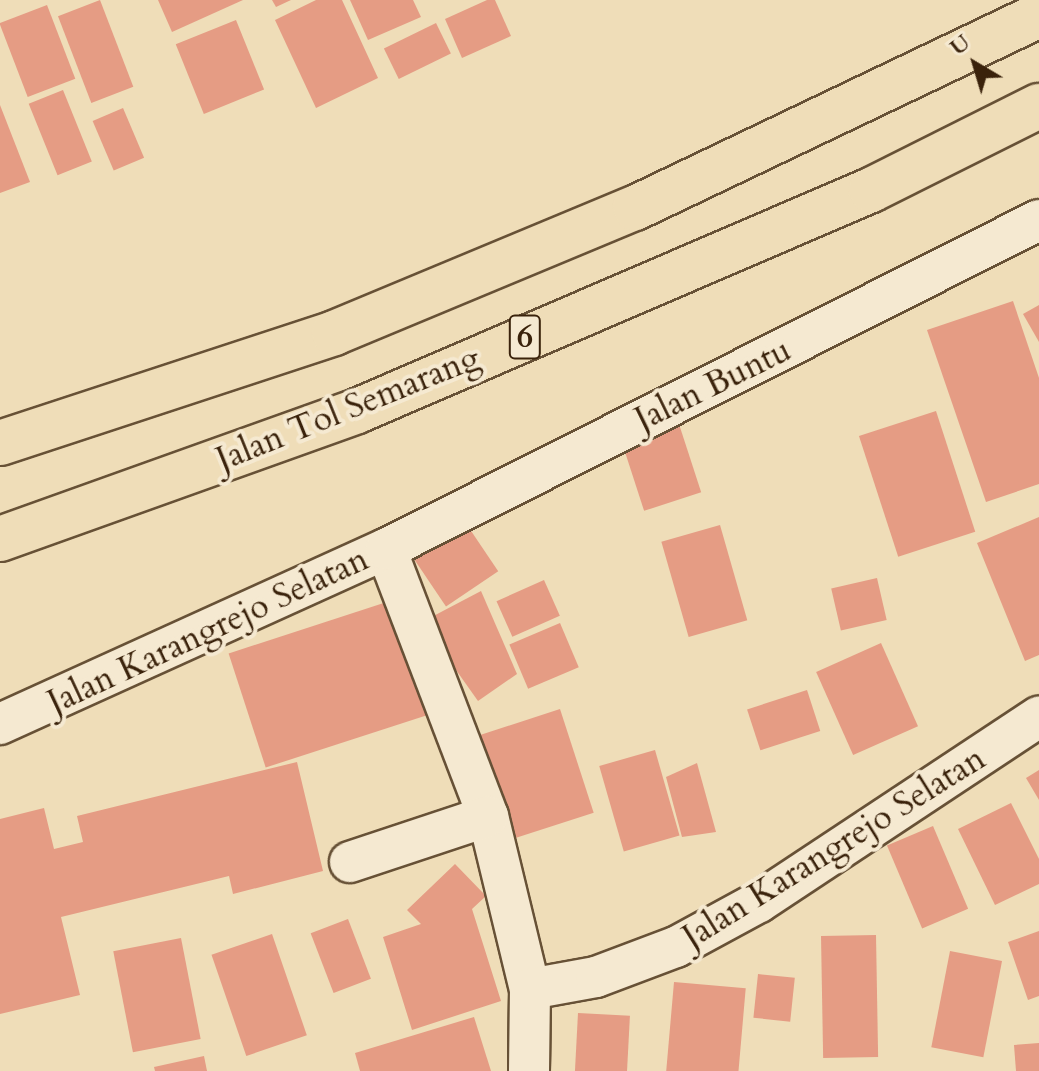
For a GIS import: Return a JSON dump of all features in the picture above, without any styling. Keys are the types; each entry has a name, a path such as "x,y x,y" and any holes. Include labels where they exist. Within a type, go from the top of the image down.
{"highway":[{"name":"6","path":"0,443 334,333 635,208 1039,15"},
{"name":"Jalan Tol Semarang","path":"0,539 357,411 871,190 1039,106"}],"street":[{"name":"Jalan Buntu","path":"386,549 1039,220"},
{"name":"Jalan Karangrejo Selatan","path":"0,724 386,549 488,816 530,989 529,1071"},
{"name":"Jalan Karangrejo Selatan","path":"530,989 636,965 718,924 876,828 1039,717"},
{"path":"350,862 488,816"}],"building":[{"path":"100,0 133,87 91,103 58,16"},
{"path":"158,0 243,0 172,32"},
{"path":"272,0 291,0 276,7"},
{"path":"316,0 342,0 378,78 316,108 275,20"},
{"path":"350,0 413,0 421,17 368,40"},
{"path":"487,0 495,0 511,36 462,58 445,19"},
{"path":"47,5 75,79 28,97 0,23"},
{"path":"236,20 264,90 204,114 176,44"},
{"path":"436,23 451,54 399,79 384,48"},
{"path":"63,90 92,161 58,175 29,104"},
{"path":"0,105 30,182 0,193"},
{"path":"123,108 144,158 114,171 93,121"},
{"path":"1013,301 1039,378 1039,484 986,502 927,330"},
{"path":"1039,305 1039,342 1023,314"},
{"path":"936,411 975,532 898,557 859,436"},
{"path":"678,421 701,492 644,511 621,440"},
{"path":"1039,517 1039,655 1025,661 977,543"},
{"path":"463,519 498,571 446,606 411,554"},
{"path":"720,525 747,620 689,637 661,542"},
{"path":"877,578 887,620 841,630 831,589"},
{"path":"544,580 560,616 512,637 496,601"},
{"path":"481,591 517,674 478,701 422,622"},
{"path":"396,599 433,713 266,768 229,653"},
{"path":"560,623 579,667 528,689 509,644"},
{"path":"881,643 918,726 853,755 816,672"},
{"path":"807,690 820,731 760,750 747,709"},
{"path":"560,709 594,813 510,840 476,736"},
{"path":"655,750 680,836 624,852 599,766"},
{"path":"297,762 323,871 233,894 229,876 61,917 80,995 0,1014 0,819 44,808 54,849 83,842 77,816"},
{"path":"697,763 716,832 682,837 666,777"},
{"path":"1039,770 1039,800 1026,778"},
{"path":"1011,803 1039,859 1039,884 995,905 958,829"},
{"path":"933,826 968,909 922,928 887,846"},
{"path":"455,864 486,896 472,909 501,1001 412,1030 383,937 421,924 407,910"},
{"path":"348,919 371,979 334,993 311,933"},
{"path":"1039,931 1039,996 1028,1000 1008,942"},
{"path":"272,934 307,1035 246,1056 211,955"},
{"path":"876,935 878,1057 823,1058 821,936"},
{"path":"181,938 201,1039 133,1052 113,951"},
{"path":"950,951 1002,961 983,1057 931,1047"},
{"path":"758,974 795,978 790,1022 753,1018"},
{"path":"674,982 746,988 738,1071 666,1071"},
{"path":"578,1013 630,1016 627,1071 575,1071"},
{"path":"474,1017 491,1071 360,1071 355,1053"},
{"path":"1039,1043 1039,1071 1016,1071 1014,1045"},
{"path":"204,1056 207,1071 155,1071 154,1067"}]}
